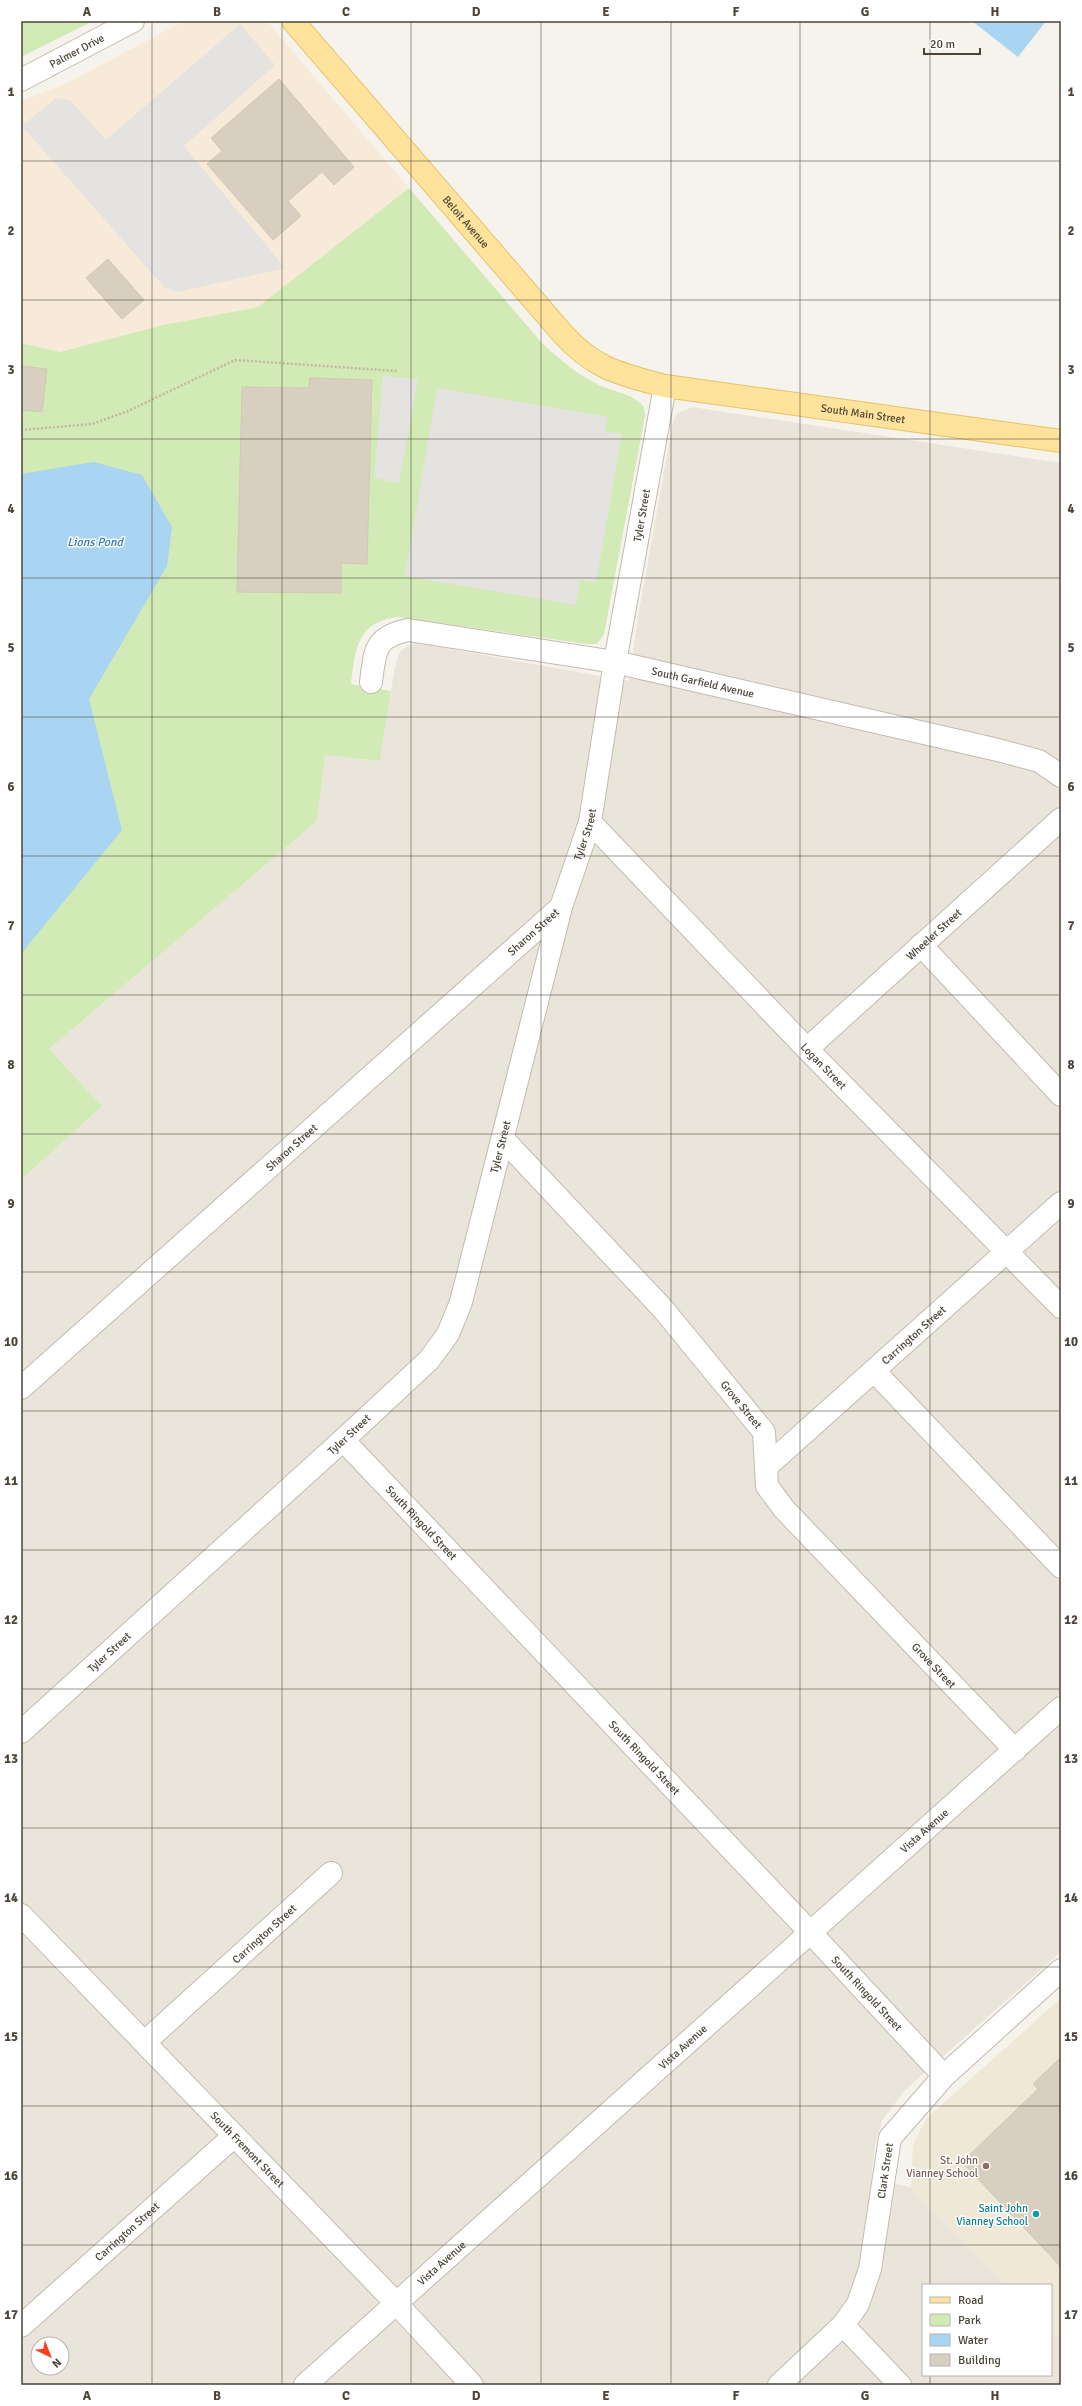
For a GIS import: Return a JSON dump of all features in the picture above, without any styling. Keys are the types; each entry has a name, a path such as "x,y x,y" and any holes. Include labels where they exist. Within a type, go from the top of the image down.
{"main road":[{"name":"Beloit Avenue","path":"293,21 571,343 590,360 617,373 665,386"},
{"name":"South Main Street","path":"665,386 1061,441"}],"street":[{"name":"Palmer Drive","path":"21,80 133,21"},
{"name":"Tyler Street","path":"21,1732 429,1360 448,1334 461,1302 561,907 590,822 615,662 665,386"},
{"name":"South Garfield Avenue","path":"370,682 374,659 380,642 390,634 408,630 615,662 998,750 1039,761 1061,776"},
{"name":"Wheeler Street","path":"807,1049 1061,819"},
{"name":"Logan Street","path":"590,822 807,1049 1006,1253 1061,1307"},
{"name":"Sharon Street","path":"21,1388 561,907"},
{"path":"921,945 1061,1095"},
{"name":"Grove Street","path":"503,1139 663,1309 764,1432 767,1486 784,1509 1015,1750"},
{"name":"Carrington Street","path":"766,1468 1061,1203"},
{"path":"874,1371 1061,1567"},
{"name":"South Ringold Street","path":"343,1440 810,1932 944,2076"},
{"name":"Vista Avenue","path":"305,2385 1061,1708"},
{"name":"Carrington Street","path":"145,2042 331,1873"},
{"name":"South Fremont Street","path":"21,1915 145,2042 233,2137 396,2303 472,2385"},
{"name":"Clark Street","path":"779,2385 843,2325 858,2304 870,2269 890,2138 944,2076 1061,1970"},
{"name":"Carrington Street","path":"21,2326 233,2137"},
{"path":"843,2325 900,2385"}],"path":[{"path":"21,430 92,424 128,411 236,360 397,371"}],"shaded area":[{"path":"184,21 267,21 409,188 258,307 163,325 59,352 21,343 21,101 67,83"},
{"path":"240,24 275,65 184,146 285,268 177,292 165,288 22,126 56,98 71,101 106,140"},
{"path":"383,376 418,379 399,483 374,478"},
{"path":"437,388 608,417 605,431 622,434 596,582 580,580 576,605 405,576"},
{"path":"692,407 1061,463 1061,1952 904,2091 882,2121 876,2141 871,2179 911,2187 1005,2284 922,2284 922,2376 1052,2376 1052,2332 1061,2342 1061,2385 21,2385 21,1180 102,1106 49,1049 317,821 325,755 380,761 394,672 399,653 406,647 416,643 629,681 638,617 673,422 677,413"},
{"name":"St. John Vianney School","path":"1061,1998 1061,2342 1052,2332 1052,2284 1005,2284 911,2187 913,2145 926,2119"}],"green space":[{"path":"21,21 93,21 21,57"},
{"path":"409,188 541,342 560,359 587,379 601,386 634,398 644,407 645,416 604,634 597,644 586,644 399,617 374,624 366,631 357,648 351,684 391,691 380,761 325,755 317,821 49,1049 102,1106 21,1180 21,343 60,352 163,325 258,307"}],"water":[{"path":"972,21 1046,21 1018,57"},
{"name":"Lions Pond","path":"94,462 142,475 172,527 167,566 89,699 122,830 21,954 21,474"}],"building":[{"path":"279,79 354,167 334,185 322,172 288,201 301,216 273,240 207,164 222,151 211,138"},
{"path":"108,259 144,300 122,319 86,278"},
{"path":"21,366 47,369 42,412 21,410"},
{"path":"310,378 372,380 367,564 341,563 341,593 237,592 242,387 309,388"},
{"name":"Saint John Vianney School","path":"1061,2057 1061,2267 962,2162 1038,2089 1033,2084"}],"place":[{"name":"St. John Vianney School","path":"986,2166"},
{"name":"Saint John Vianney School","path":"1036,2214"}]}
